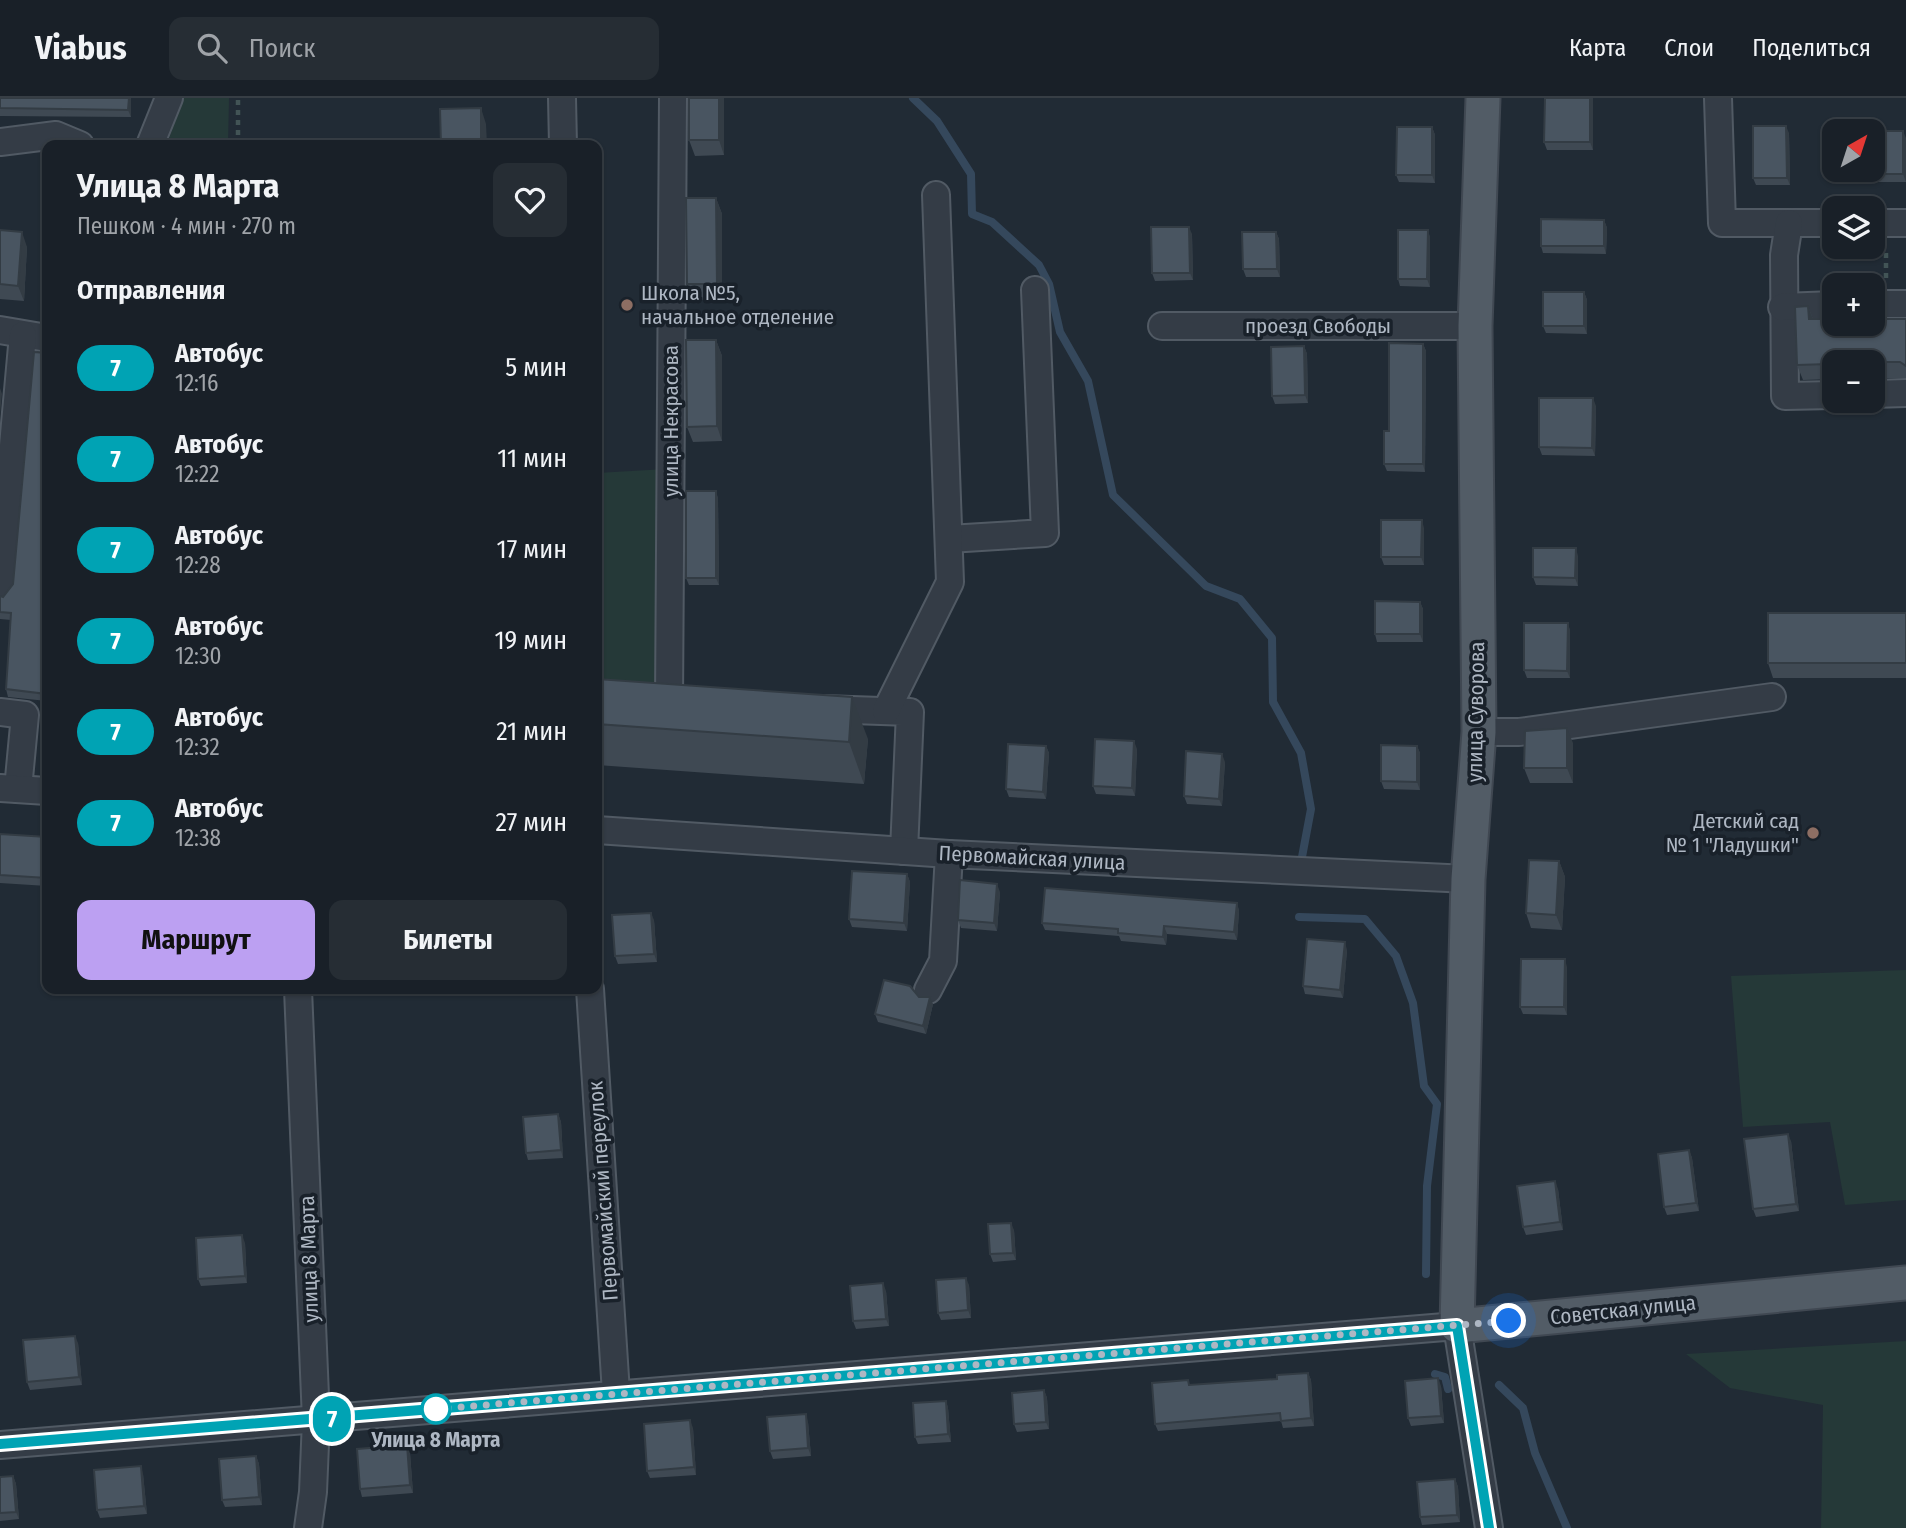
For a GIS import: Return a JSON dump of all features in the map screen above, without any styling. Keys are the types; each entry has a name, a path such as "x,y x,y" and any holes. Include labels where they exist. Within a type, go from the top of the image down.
{"main road":[{"name":"улица Суворова","path":"1457,1326 1468,879 1479,732 1475,326 1483,98"},
{"name":"Советская улица","path":"1457,1326 1906,1283"}],"street":[{"path":"152,140 169,98"},
{"path":"562,98 563,140"},
{"name":"улица Некрасова","path":"673,98 657,702 696,704"},
{"path":"1718,98 1722,223 1822,223"},
{"path":"0,142 56,135 68,140"},
{"path":"886,711 950,582 936,195"},
{"path":"1789,223 1784,255 1782,307 1784,396 1822,395"},
{"path":"949,538 1045,533 1035,290"},
{"path":"1782,307 1822,305"},
{"name":"проезд Свободы","path":"1162,326 1475,326"},
{"path":"0,590 24,334"},
{"path":"1885,394 1906,393"},
{"path":"1479,732 1519,732 1772,697"},
{"path":"804,708 910,712 904,851"},
{"path":"0,712 25,715 9,788 42,791"},
{"name":"Первомайская улица","path":"602,830 948,854 1468,879"},
{"path":"928,990 943,961 948,854"},
{"name":"улица 8 Марта","path":"298,994 316,1420 313,1492 308,1528"},
{"name":"Первомайский переулок","path":"590,994 616,1393"},
{"path":"1457,1326 1489,1528"},
{"name":"Советская улица","path":"0,1444 1457,1326"}],"path":[{"path":"238,98 238,140"},
{"path":"1888,223 1888,304"}],"green space":[{"path":"182,98 229,98 228,140 169,140"},
{"path":"666,469 656,689 602,687 602,473"},
{"path":"1906,970 1906,1200 1845,1205 1830,1122 1743,1127 1731,976"},
{"path":"1906,1341 1906,1528 1821,1528 1823,1405 1730,1388 1686,1354"}],"building":[{"path":"0,98 129,98 128,110 0,108"},
{"path":"689,98 719,98 719,140 689,140"},
{"path":"1545,98 1590,98 1590,142 1544,142"},
{"path":"481,108 481,140 441,140 440,109"},
{"path":"1753,126 1786,126 1787,178 1753,178"},
{"path":"1397,127 1432,127 1432,175 1396,175"},
{"path":"1885,131 1903,131 1903,174 1885,174"},
{"path":"686,198 716,198 717,284 687,284"},
{"path":"1541,219 1604,220 1604,246 1541,246"},
{"path":"1151,227 1189,227 1190,273 1152,273"},
{"path":"0,230 22,232 18,286 0,284"},
{"path":"1398,230 1428,230 1427,279 1398,279"},
{"path":"1242,232 1276,232 1277,269 1243,269"},
{"path":"1543,292 1584,292 1584,326 1543,326"},
{"path":"1808,306 1809,319 1822,319 1822,336 1885,336 1885,319 1906,319 1906,366 1900,362 1885,362 1885,350 1822,350 1822,364 1797,365 1795,307"},
{"path":"686,340 716,340 717,426 687,427"},
{"path":"1389,343 1423,344 1423,464 1384,464 1384,431 1389,431"},
{"path":"1304,346 1305,395 1272,396 1271,347"},
{"path":"34,352 42,353 42,693 6,689 11,613 0,612 0,596 3,597 13,584"},
{"path":"1539,398 1593,398 1592,448 1539,447"},
{"path":"686,491 716,491 716,578 686,578"},
{"path":"1381,520 1422,520 1421,557 1381,557"},
{"path":"1533,548 1576,548 1575,578 1533,577"},
{"path":"1375,601 1420,602 1420,634 1375,634"},
{"path":"1768,613 1906,613 1906,663 1768,663"},
{"path":"1524,623 1568,623 1567,671 1524,670"},
{"path":"602,679 852,697 849,742 602,724"},
{"path":"1567,728 1567,768 1524,768 1525,731"},
{"path":"1095,739 1134,741 1132,788 1093,786"},
{"path":"1008,744 1046,746 1043,792 1006,789"},
{"path":"1381,745 1417,746 1417,782 1381,781"},
{"path":"1186,751 1222,754 1219,799 1184,796"},
{"path":"0,834 42,837 42,878 0,875"},
{"path":"1529,860 1559,861 1556,915 1526,913"},
{"path":"852,871 907,874 904,923 849,919"},
{"path":"960,880 997,884 994,923 958,920"},
{"path":"1045,888 1237,903 1234,932 1164,926 1163,937 1118,933 1118,929 1042,923"},
{"path":"651,913 654,954 615,956 612,915"},
{"path":"1307,939 1345,942 1340,990 1303,986"},
{"path":"1521,959 1565,959 1564,1007 1520,1007"},
{"path":"884,980 910,986 919,997 930,997 923,1026 875,1014"},
{"path":"558,1114 561,1150 526,1153 523,1117"},
{"path":"1788,1134 1796,1204 1753,1209 1744,1139"},
{"path":"1689,1150 1696,1203 1664,1207 1658,1154"},
{"path":"1555,1181 1560,1222 1523,1227 1517,1186"},
{"path":"1011,1223 1013,1253 990,1254 988,1224"},
{"path":"242,1235 245,1276 198,1279 196,1238"},
{"path":"966,1278 968,1310 938,1313 936,1280"},
{"path":"883,1283 886,1319 853,1321 850,1286"},
{"path":"75,1336 79,1377 27,1382 23,1340"},
{"path":"1308,1373 1311,1418 1281,1421 1280,1413 1155,1424 1152,1383 1188,1380 1189,1385 1277,1379 1277,1375"},
{"path":"1438,1378 1441,1416 1408,1418 1405,1381"},
{"path":"1044,1390 1046,1422 1014,1424 1012,1393"},
{"path":"946,1401 948,1434 915,1437 913,1403"},
{"path":"806,1414 808,1448 770,1451 767,1417"},
{"path":"690,1420 694,1467 647,1471 644,1424"},
{"path":"407,1445 410,1485 360,1489 357,1449"},
{"path":"256,1456 259,1497 222,1500 219,1459"},
{"path":"141,1466 144,1506 97,1510 94,1470"},
{"path":"13,1476 16,1512 0,1513 0,1477"},
{"path":"1455,1479 1457,1515 1420,1517 1417,1482"}],"waterway":[{"path":"913,98 937,121 971,174 972,214 992,222 1039,265 1049,284 1060,332 1088,381 1113,495 1206,586 1240,599 1272,638 1273,702 1301,753 1311,809 1302,857"},
{"path":"1299,917 1365,919 1396,956 1413,1003 1424,1086 1437,1104 1427,1186 1426,1274"},
{"path":"1435,1374 1445,1377 1448,1389"},
{"path":"1499,1385 1523,1408 1535,1453 1567,1528"}],"bus line":[{"name":"7","path":"0,1444 1457,1326 1489,1528"}],"place":[{"name":"Школа №5, начальное отделение","path":"627,305"},
{"name":"Детский сад № 1 \"Ладушки\"","path":"1813,833"},
{"name":"Улица 8 Марта","path":"436,1409"}],"route":[{"path":"436,1409 1509,1321"}]}
